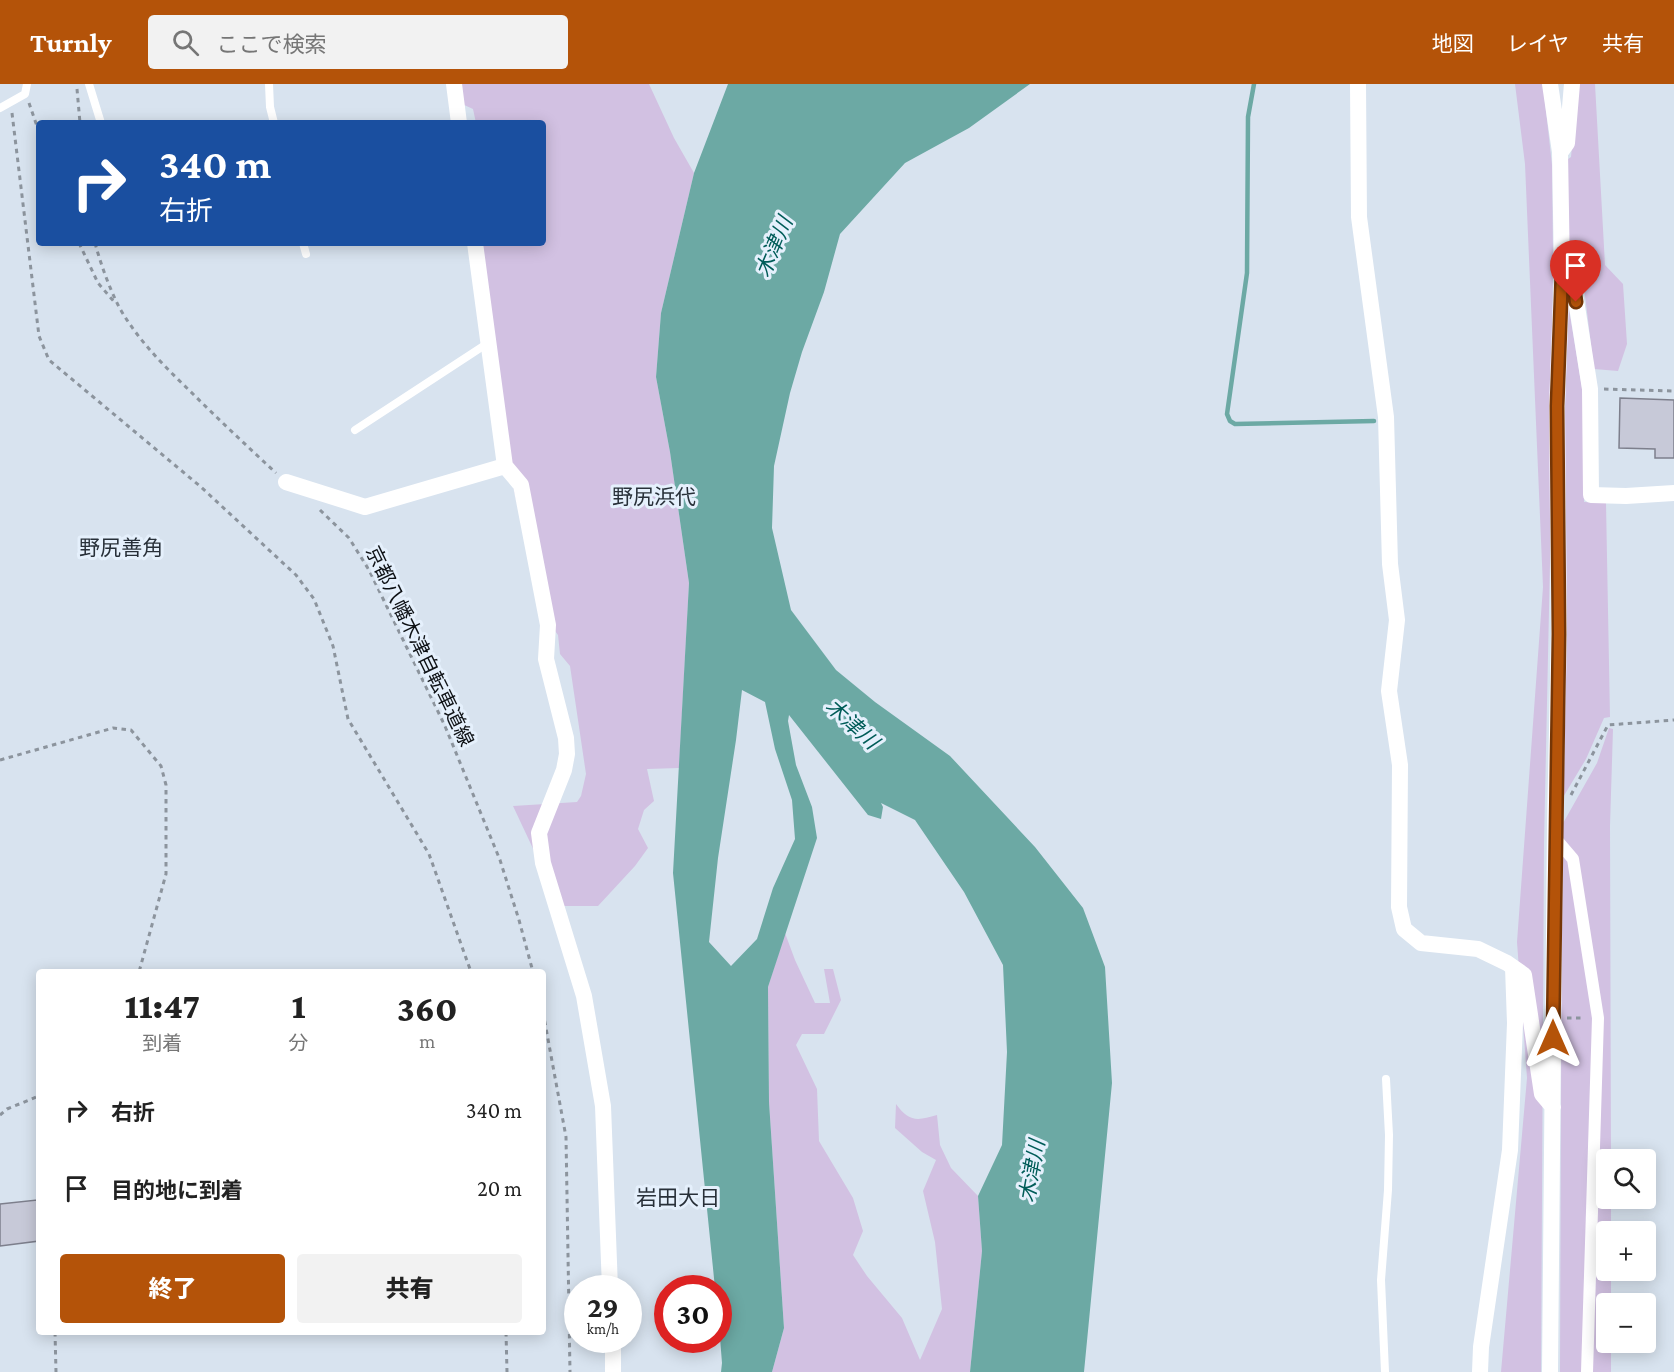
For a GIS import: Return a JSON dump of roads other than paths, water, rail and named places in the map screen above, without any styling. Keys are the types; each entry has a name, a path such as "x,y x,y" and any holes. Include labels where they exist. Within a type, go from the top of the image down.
{"street":[{"path":"454,84 459,120"},
{"path":"1358,84 1359,217 1386,417 1390,564 1397,620 1389,691 1400,765 1399,907 1404,929 1421,943 1478,949 1524,975 1542,1094 1553,1107"},
{"path":"1550,84 1560,152 1562,272 1557,406 1559,645 1550,1372"},
{"path":"1560,152 1568,144 1572,84"},
{"path":"475,246 505,466 521,485 548,625 546,659 566,738 567,754 564,770 540,833 543,863 584,996 603,1106 610,1275"},
{"path":"1562,272 1573,281 1590,389 1591,495 1626,496 1674,493"},
{"path":"286,482 365,507 505,466"},
{"path":"1555,838 1573,859 1598,1018 1587,1372"},
{"path":"1480,1372 1481,1347 1510,1150 1515,1023 1513,967"},
{"path":"612,1372 613,1353"}],"lane":[{"path":"0,108 25,94 27,84"},
{"path":"89,84 100,120"},
{"path":"269,84 273,120"},
{"path":"304,246 306,254"},
{"path":"355,430 488,343"},
{"path":"1385,1372 1381,1280 1388,1190 1389,1134 1386,1079"}],"water":[{"name":"木津川","path":"728,84 1030,84 969,128 905,163 840,234 824,292 790,393 774,466 772,528 791,610 836,670 875,702 950,756 1035,847 1083,908 1105,967 1112,1083 1084,1372 970,1372 982,1251 978,1196 1002,1145 1007,1052 1003,965 964,892 915,820 881,803 883,807 881,819 868,815 789,715 788,721 796,765 812,807 817,838 768,987 769,1102 784,1328 772,1372 721,1372 721,1353 732,1353 732,1275 714,1275 673,873 689,583 670,452 656,377 661,313 694,173","holes":["742,690 765,702 775,749 792,800 795,839 773,888 757,939 731,966 709,942 718,858"]}],"waterway":[{"path":"1254,84 1248,117 1247,273 1227,414 1230,421 1235,424 1374,421"}],"district":[{"name":"野尻浜代","path":"654,497"},
{"name":"野尻善角","path":"121,548"},
{"name":"岩田大日","path":"678,1198"}]}
